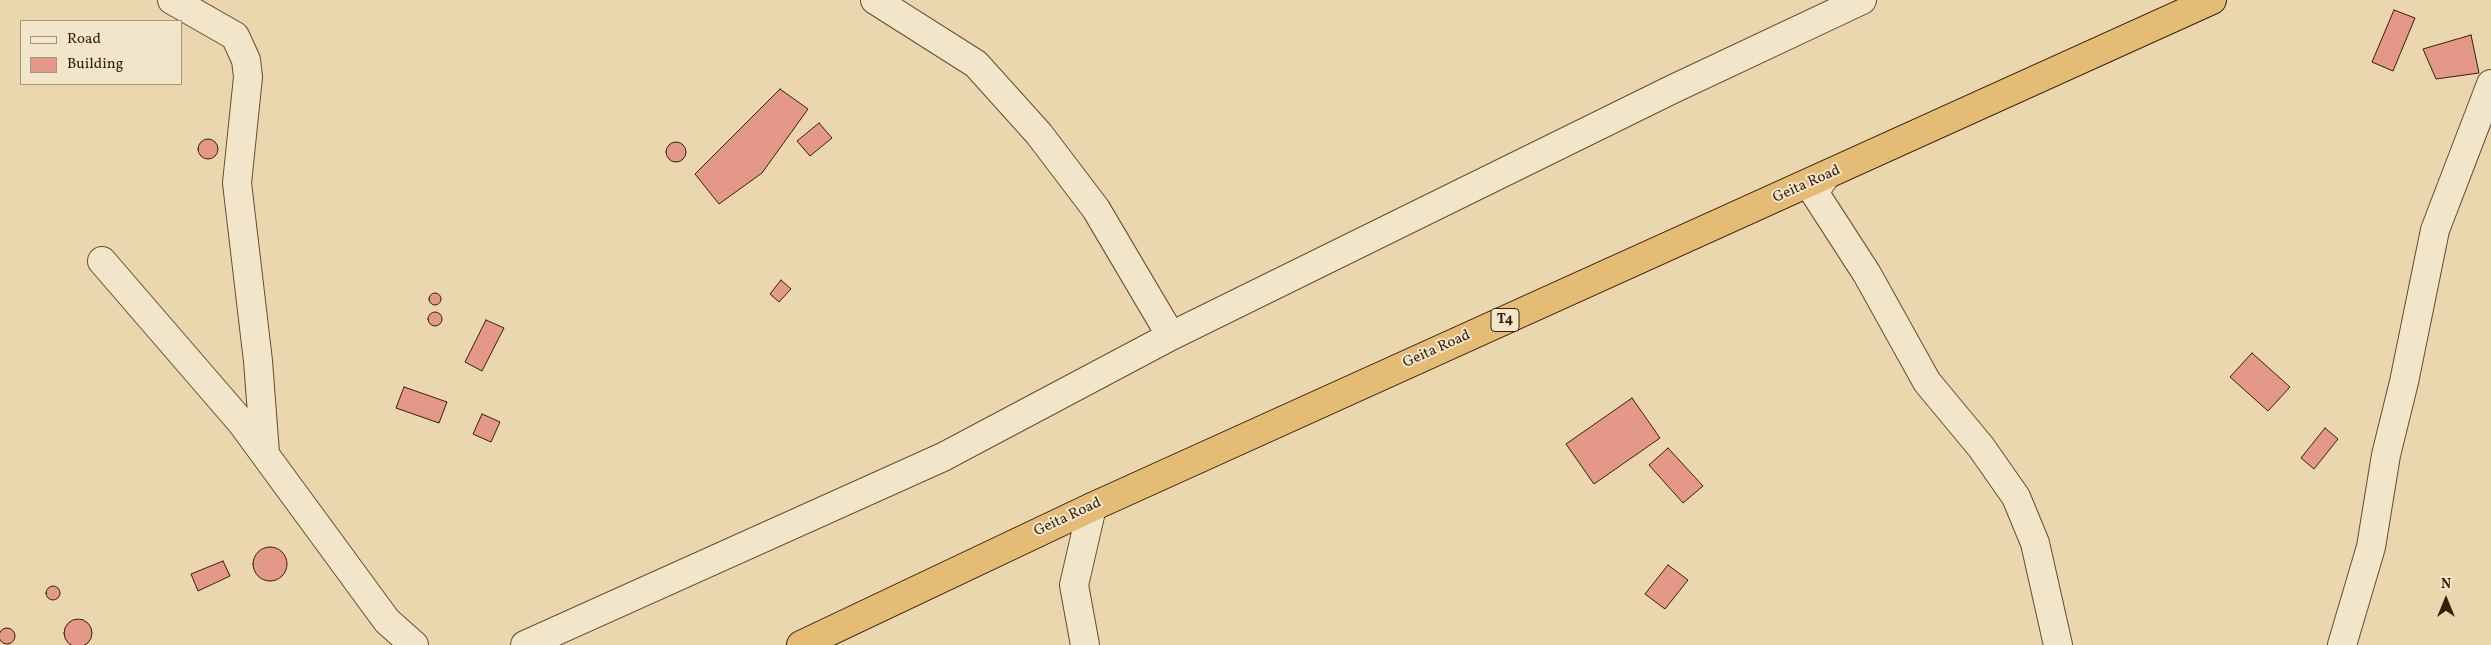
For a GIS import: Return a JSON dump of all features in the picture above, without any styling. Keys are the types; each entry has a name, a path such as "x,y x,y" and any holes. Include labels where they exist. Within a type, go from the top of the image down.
{"highway":[{"name":"Geita Road","path":"801,645 1092,507 1825,177 2212,0"}],"street":[{"path":"172,0 235,36 246,60 248,77 238,183 258,361 265,453"},
{"path":"875,0 976,64 1039,134 1096,209 1171,336"},
{"path":"525,645 943,457 1171,336 1664,94 1862,0"},
{"path":"2342,645 2371,546 2386,455 2404,382 2435,230 2491,84"},
{"path":"1825,177 1814,192 1867,274 1927,382 1981,447 2016,497 2035,543 2058,645"},
{"path":"102,261 241,422 387,621 414,645"},
{"path":"1085,645 1074,585 1092,507"}],"building":[{"path":"2394,10 2415,18 2393,71 2372,62"},
{"path":"2471,35 2479,73 2436,79 2423,49"},
{"path":"780,89 808,109 762,173 719,204 695,174"},
{"path":"819,123 832,138 810,156 797,141"},
{"path":"208,139 215,142 218,149 215,156 208,159 201,156 198,149 201,142"},
{"path":"676,142 683,145 686,152 683,159 676,162 669,159 666,152 669,145"},
{"path":"781,280 791,289 779,302 770,294"},
{"path":"433,293 437,293 441,299 437,305 433,305 429,301 429,297"},
{"path":"432,312 438,312 442,319 438,326 432,326 428,322 428,316"},
{"path":"486,320 504,328 482,371 465,362"},
{"path":"2252,353 2290,387 2268,411 2230,377"},
{"path":"404,387 447,402 439,423 396,408"},
{"path":"1632,398 1660,438 1594,484 1566,444"},
{"path":"482,414 500,422 491,442 473,434"},
{"path":"2325,428 2338,439 2314,469 2301,458"},
{"path":"1668,448 1703,486 1683,503 1649,465"},
{"path":"270,547 282,552 287,564 282,576 270,581 258,576 253,564 258,552"},
{"path":"223,561 230,576 198,591 191,574"},
{"path":"1668,565 1688,580 1665,609 1645,594"},
{"path":"50,586 56,586 60,593 56,600 50,600 46,596 46,590"},
{"path":"73,620 83,620 91,628 91,638 83,646 73,646 65,638 65,628"},
{"path":"7,628 13,630 15,636 13,642 7,644 1,642 -1,636 1,630"}]}
